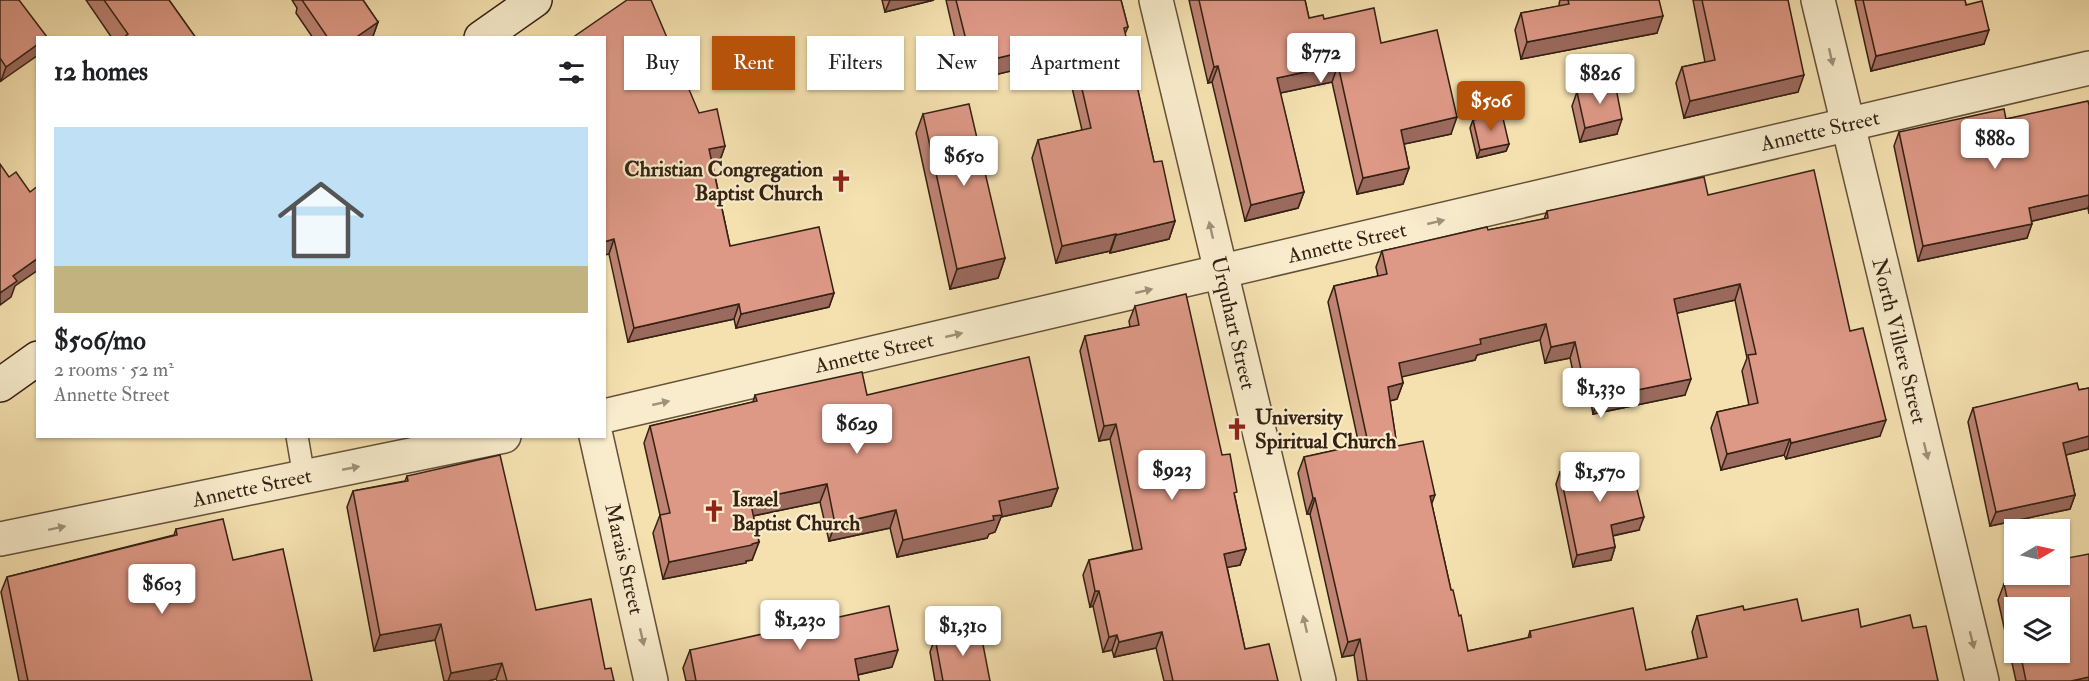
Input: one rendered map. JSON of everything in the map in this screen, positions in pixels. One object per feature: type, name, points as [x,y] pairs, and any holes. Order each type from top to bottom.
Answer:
[{"type":"street","points":[[498,32],[535,0]]},
{"type":"street","name":"Urquhart Street","points":[[1156,0],[1319,681]]},
{"type":"street","name":"North Villere Street","points":[[1818,0],[1846,125],[1982,681]]},
{"type":"street","name":"Annette Street","points":[[606,416],[2089,68]]},
{"type":"street","points":[[0,385],[36,359]]},
{"type":"street","name":"Annette Street","points":[[0,539],[494,438]]},
{"type":"street","name":"Marais Street","points":[[596,438],[651,681]]},
{"type":"lane","points":[[297,438],[304,477]]},
{"type":"building","points":[[0,0],[19,0],[46,36],[36,36],[36,45],[6,67],[0,58]]},
{"type":"building","points":[[104,0],[169,0],[195,36],[126,36],[128,34]]},
{"type":"building","points":[[302,0],[363,0],[378,22],[358,36],[327,36]]},
{"type":"building","points":[[627,0],[651,0],[666,36],[624,36],[624,90],[689,90],[699,113],[717,109],[725,146],[709,149],[730,246],[819,227],[834,293],[741,314],[739,304],[634,328],[614,239],[606,241],[606,36],[575,36]]},
{"type":"building","points":[[956,0],[1121,0],[1128,27],[1124,28],[1126,36],[1010,36],[1010,55],[998,58],[998,36],[965,36]]},
{"type":"building","points":[[1199,0],[1305,0],[1309,18],[1323,15],[1324,19],[1374,8],[1381,43],[1437,30],[1457,117],[1401,130],[1409,168],[1363,178],[1338,65],[1277,78],[1304,192],[1251,205],[1218,66],[1214,67]]},
{"type":"building","points":[[1568,0],[1659,0],[1663,16],[1527,42],[1521,13],[1569,4]]},
{"type":"building","points":[[1702,0],[1788,0],[1804,75],[1690,101],[1682,67],[1715,60]]},
{"type":"building","points":[[1863,0],[1965,0],[1966,5],[1982,1],[1989,30],[1876,56]]},
{"type":"building","points":[[1615,83],[1622,119],[1585,128],[1577,92]]},
{"type":"building","points":[[1082,90],[1138,90],[1154,162],[1162,161],[1175,221],[1062,246],[1038,140],[1091,128]]},
{"type":"building","points":[[2088,101],[2089,195],[2029,208],[2032,224],[1923,246],[1899,132],[2004,109],[2006,119]]},
{"type":"building","points":[[969,104],[1005,258],[957,269],[923,114]]},
{"type":"building","points":[[1502,114],[1509,144],[1480,150],[1473,120]]},
{"type":"building","points":[[0,164],[9,177],[16,172],[30,192],[36,188],[36,259],[13,276],[17,281],[0,293]]},
{"type":"building","points":[[1814,170],[1850,331],[1863,328],[1886,420],[1791,443],[1790,439],[1727,454],[1717,412],[1758,403],[1748,355],[1756,354],[1740,284],[1674,299],[1691,379],[1598,398],[1594,372],[1582,374],[1575,342],[1551,347],[1546,324],[1480,339],[1481,344],[1399,363],[1403,383],[1388,387],[1397,446],[1423,441],[1435,495],[1430,496],[1451,590],[1453,590],[1459,616],[1461,615],[1468,651],[1531,637],[1530,631],[1633,608],[1646,670],[1707,657],[1697,616],[1743,606],[1744,610],[1797,599],[1802,621],[1858,609],[1861,627],[1910,615],[1913,628],[1926,626],[1938,681],[1367,681],[1360,639],[1348,642],[1304,457],[1368,443],[1334,286],[1387,274],[1382,251],[1487,227],[1488,230],[1548,218],[1547,211],[1704,177],[1708,195]]},
{"type":"building","points":[[1186,294],[1222,455],[1230,454],[1237,492],[1234,493],[1246,549],[1224,554],[1245,649],[1269,644],[1278,681],[1173,681],[1162,632],[1119,642],[1117,635],[1109,637],[1099,591],[1095,591],[1089,560],[1142,549],[1116,424],[1104,426],[1085,336],[1139,325],[1135,306]]},
{"type":"building","points":[[1029,357],[1058,488],[999,501],[1002,515],[993,516],[994,520],[903,540],[896,510],[835,524],[827,484],[750,500],[759,542],[669,562],[660,515],[670,513],[650,426],[757,401],[755,395],[862,372],[867,395]]},
{"type":"building","points":[[2077,383],[2079,390],[2089,388],[2089,436],[2063,443],[2075,495],[1996,512],[1973,408]]},
{"type":"building","points":[[500,455],[536,610],[591,599],[605,669],[611,668],[614,681],[507,681],[502,663],[451,673],[441,624],[380,635],[353,491],[408,481],[407,476]]},
{"type":"building","points":[[1629,458],[1644,517],[1611,525],[1615,547],[1577,555],[1560,472]]},
{"type":"building","points":[[223,519],[233,560],[283,549],[312,681],[28,681],[7,577],[177,535],[176,529]]},
{"type":"building","points":[[2089,554],[2089,677],[2071,681],[2026,681],[2022,663],[2070,663],[2070,597],[2007,597],[2004,585],[2070,585],[2070,558]]},
{"type":"building","points":[[889,606],[898,650],[855,659],[859,681],[696,681],[690,650]]},
{"type":"building","points":[[980,629],[990,681],[943,681],[935,638]]},
{"type":"place","name":"Christian Congregation Baptist Church","points":[[841,181]]},
{"type":"place","name":"University Spiritual Church","points":[[1237,429]]},
{"type":"place","name":"Israel Baptist Church","points":[[714,511]]}]
